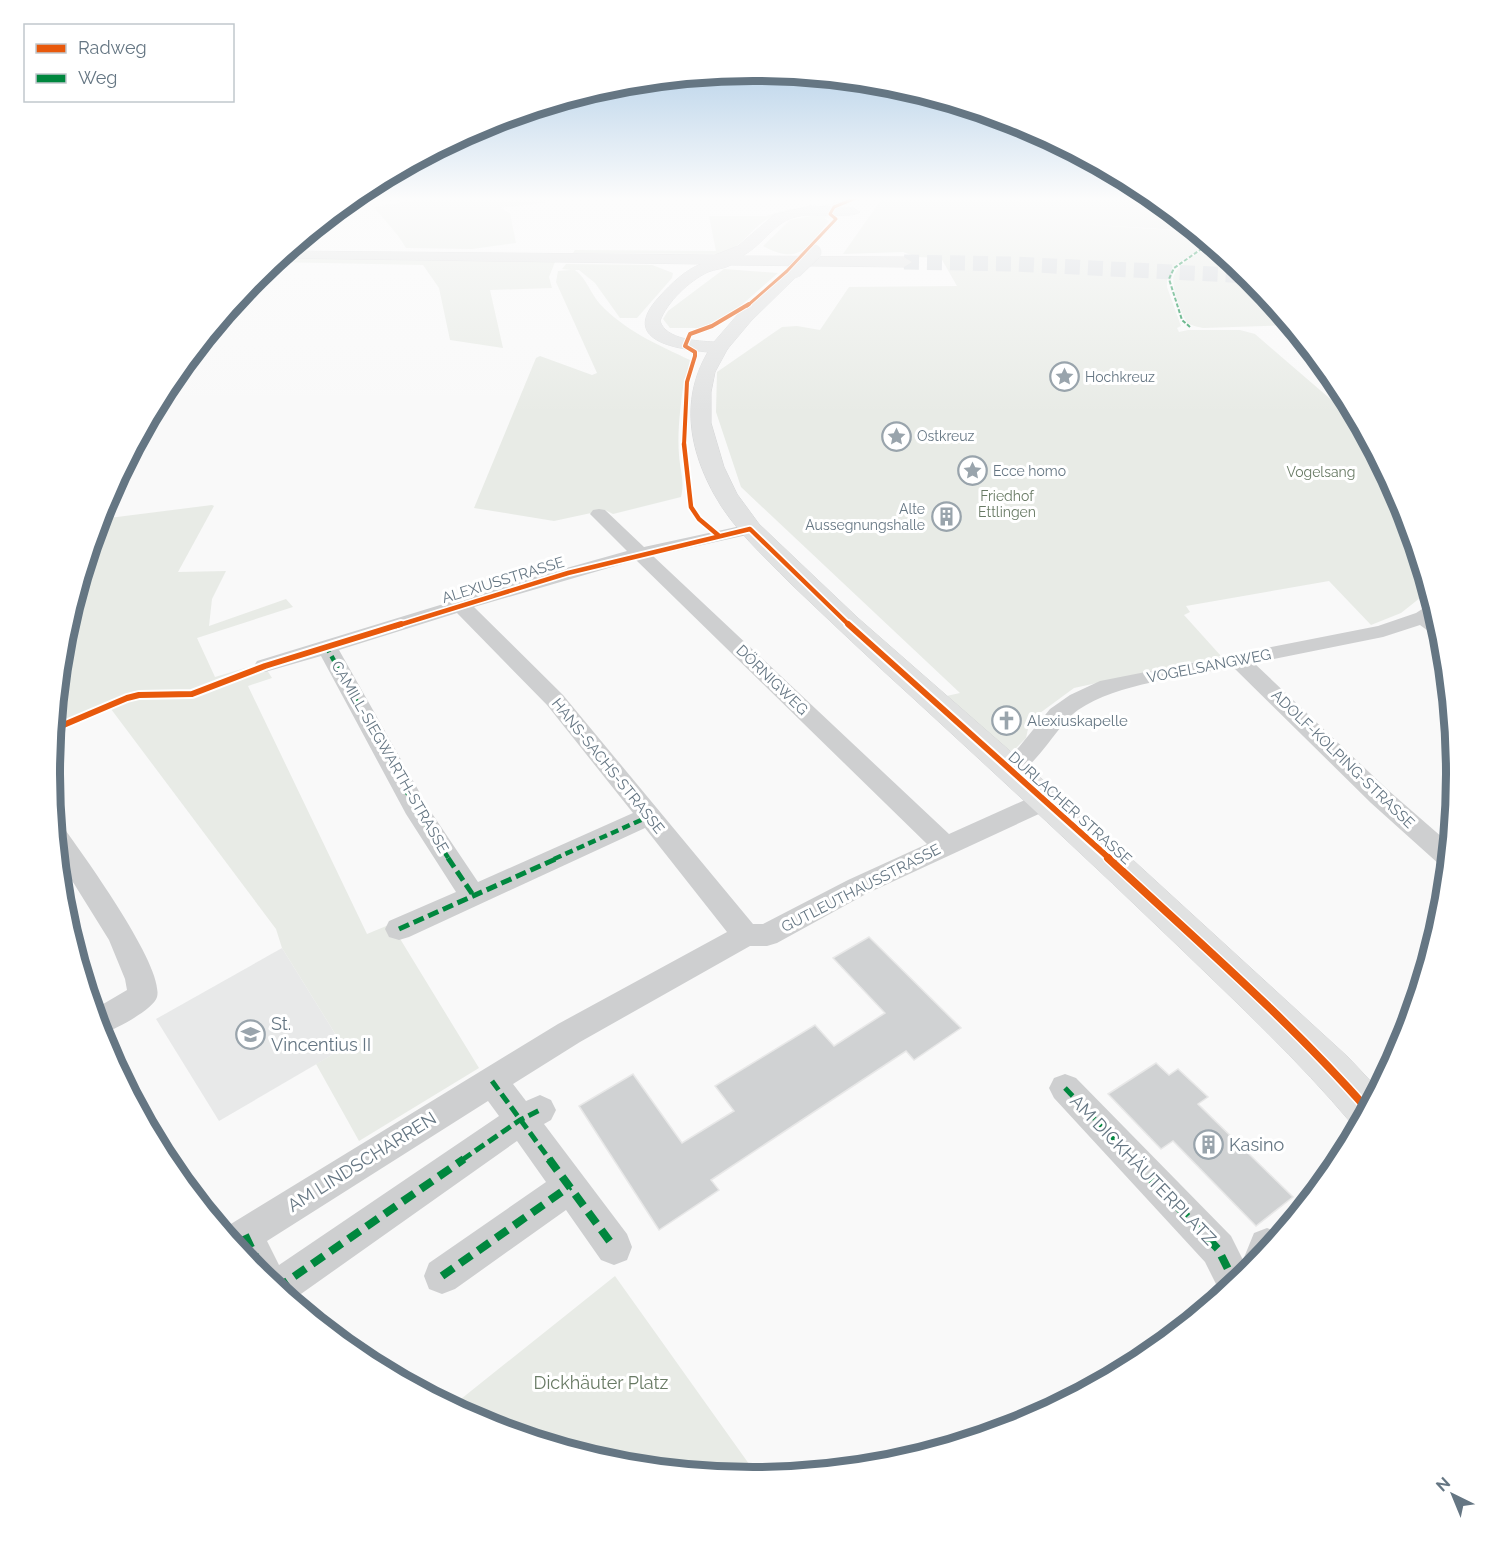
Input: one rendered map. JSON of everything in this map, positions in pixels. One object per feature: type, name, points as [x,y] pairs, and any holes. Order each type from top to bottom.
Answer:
[{"type":"main road","points":[[681,269],[688,278]]},
{"type":"main road","points":[[702,269],[688,278],[655,310],[651,321],[653,326],[666,336],[686,343],[720,345]]},
{"type":"main road","name":"DURLACHER STRASSE","points":[[796,269],[720,345],[706,372],[701,392],[701,423],[717,476],[726,495],[750,529],[832,609],[1290,1027],[1363,1104]]},
{"type":"main road","points":[[689,338],[712,333],[746,317]]},
{"type":"main road","points":[[660,331],[720,345]]},
{"type":"street","name":"DÖRNIGWEG","points":[[599,514],[945,846]]},
{"type":"street","name":"ALEXIUSSTRASSE","points":[[265,666],[461,605],[639,554],[750,529]]},
{"type":"street","name":"HANS-SACHS-STRASSE","points":[[461,605],[555,700],[746,935]]},
{"type":"street","name":"VOGELSANGWEG","points":[[1009,769],[1022,761],[1054,719],[1077,699],[1108,686],[1237,659],[1345,640],[1383,631],[1427,613]]},
{"type":"street","name":"CAMILL-SIEGWARTH-STRASSE","points":[[327,648],[420,814],[472,895]]},
{"type":"street","name":"ADOLF-KOLPING-STRASSE","points":[[1237,659],[1380,797],[1442,852]]},
{"type":"street","name":"GUTLEUTHAUSSTRASSE","points":[[492,1081],[569,1033],[746,935],[767,935],[857,887],[1045,801]]},
{"type":"street","points":[[399,928],[650,816]]},
{"type":"street","points":[[64,848],[124,943],[143,987],[143,995],[105,1018]]},
{"type":"street","points":[[492,1081],[530,1115],[570,1186],[614,1246]]},
{"type":"street","name":"AM LINDSCHARREN","points":[[238,1239],[492,1081]]},
{"type":"street","name":"AM DICKHÄUTERPLATZ","points":[[1065,1088],[1218,1249],[1232,1277]]},
{"type":"street","points":[[283,1284],[530,1115]]},
{"type":"street","points":[[442,1276],[570,1186]]},
{"type":"shaded area","name":"St. Vincentius II","points":[[282,948],[344,1048],[219,1121],[156,1019]]},
{"type":"green space","points":[[426,269],[552,269],[549,277],[552,288],[490,290],[503,348],[450,340],[439,288]]},
{"type":"green space","points":[[565,269],[663,269],[673,273],[672,278],[637,318],[620,318],[595,283],[579,270],[575,270],[600,304],[620,322],[642,336],[690,360],[684,379],[679,427],[681,497],[613,514],[605,510],[554,521],[474,508],[536,358],[540,356],[592,375],[597,373],[556,282],[558,271],[571,270]]},
{"type":"green space","points":[[724,269],[778,273],[736,310],[703,328],[670,328],[663,319],[668,311]]},
{"type":"green space","name":"Friedhof Ettlingen","points":[[947,269],[1172,269],[1167,275],[1167,287],[1181,326],[1177,328],[1179,332],[1240,330],[1255,334],[1343,409],[1375,468],[1394,509],[1423,595],[1401,613],[1371,625],[1329,581],[1186,606],[1190,612],[1184,615],[1221,656],[1074,688],[1040,713],[1028,729],[1026,738],[1013,751],[1005,750],[942,697],[960,693],[741,487],[716,412],[717,372],[782,327],[797,326],[820,330],[849,287],[957,286]]},
{"type":"green space","name":"Friedhof Ettlingen","points":[[1178,269],[1228,269],[1282,325],[1203,328],[1189,324],[1177,301],[1174,275]]},
{"type":"green space","points":[[212,505],[214,506],[178,572],[226,571],[212,599],[209,626],[286,599],[293,607],[197,638],[215,677],[252,666],[257,673],[267,670],[272,678],[248,686],[367,934],[391,924],[479,1068],[359,1141],[316,1064],[344,1048],[282,948],[276,929],[111,709],[61,729],[73,639],[97,552],[110,518]]},
{"type":"green space","name":"Dickhäuter Platz","points":[[615,1276],[752,1468],[708,1467],[618,1455],[531,1431],[458,1401]]},
{"type":"building","points":[[869,937],[961,1028],[914,1060],[906,1051],[711,1180],[719,1190],[659,1230],[579,1106],[633,1074],[682,1143],[734,1111],[715,1086],[815,1025],[834,1046],[885,1013],[833,958]]},
{"type":"building","name":"Kasino","points":[[1156,1063],[1169,1075],[1178,1069],[1208,1097],[1198,1104],[1293,1197],[1256,1226],[1173,1141],[1161,1149],[1108,1094]]},
{"type":"tunnel","points":[[1119,269],[1235,275]]},
{"type":"marked path","points":[[1173,269],[1169,279],[1182,320],[1190,327]]},
{"type":"marked path","points":[[324,649],[327,648],[419,814],[473,895]]},
{"type":"marked path","points":[[399,929],[650,816]]},
{"type":"marked path","points":[[492,1081],[614,1247]]},
{"type":"marked path","points":[[1065,1088],[1218,1249],[1232,1277]]},
{"type":"marked path","points":[[283,1284],[520,1120],[540,1110]]},
{"type":"marked path","points":[[442,1276],[570,1186]]},
{"type":"marked path","points":[[245,1235],[256,1257]]},
{"type":"cycle path","points":[[718,535],[699,519],[691,507],[683,439],[687,382],[695,352],[685,346],[690,334],[733,315],[752,302],[789,269]]},
{"type":"cycle path","points":[[61,726],[127,698],[139,695],[192,694],[265,666],[568,573],[750,529],[848,624],[1086,837],[1290,1027],[1363,1104]]},
{"type":"place","name":"Hochkreuz","points":[[1064,377]]},
{"type":"place","name":"Ostkreuz","points":[[896,436]]},
{"type":"place","name":"Ecce homo","points":[[972,471]]},
{"type":"place","name":"Alte Aussegnungshalle","points":[[946,517]]},
{"type":"place","name":"Alexiuskapelle","points":[[1006,721]]},
{"type":"place","name":"St. Vincentius II","points":[[250,1034]]},
{"type":"place","name":"Kasino","points":[[1208,1145]]},
{"type":"park label","name":"Vogelsang","points":[[1321,472]]}]
